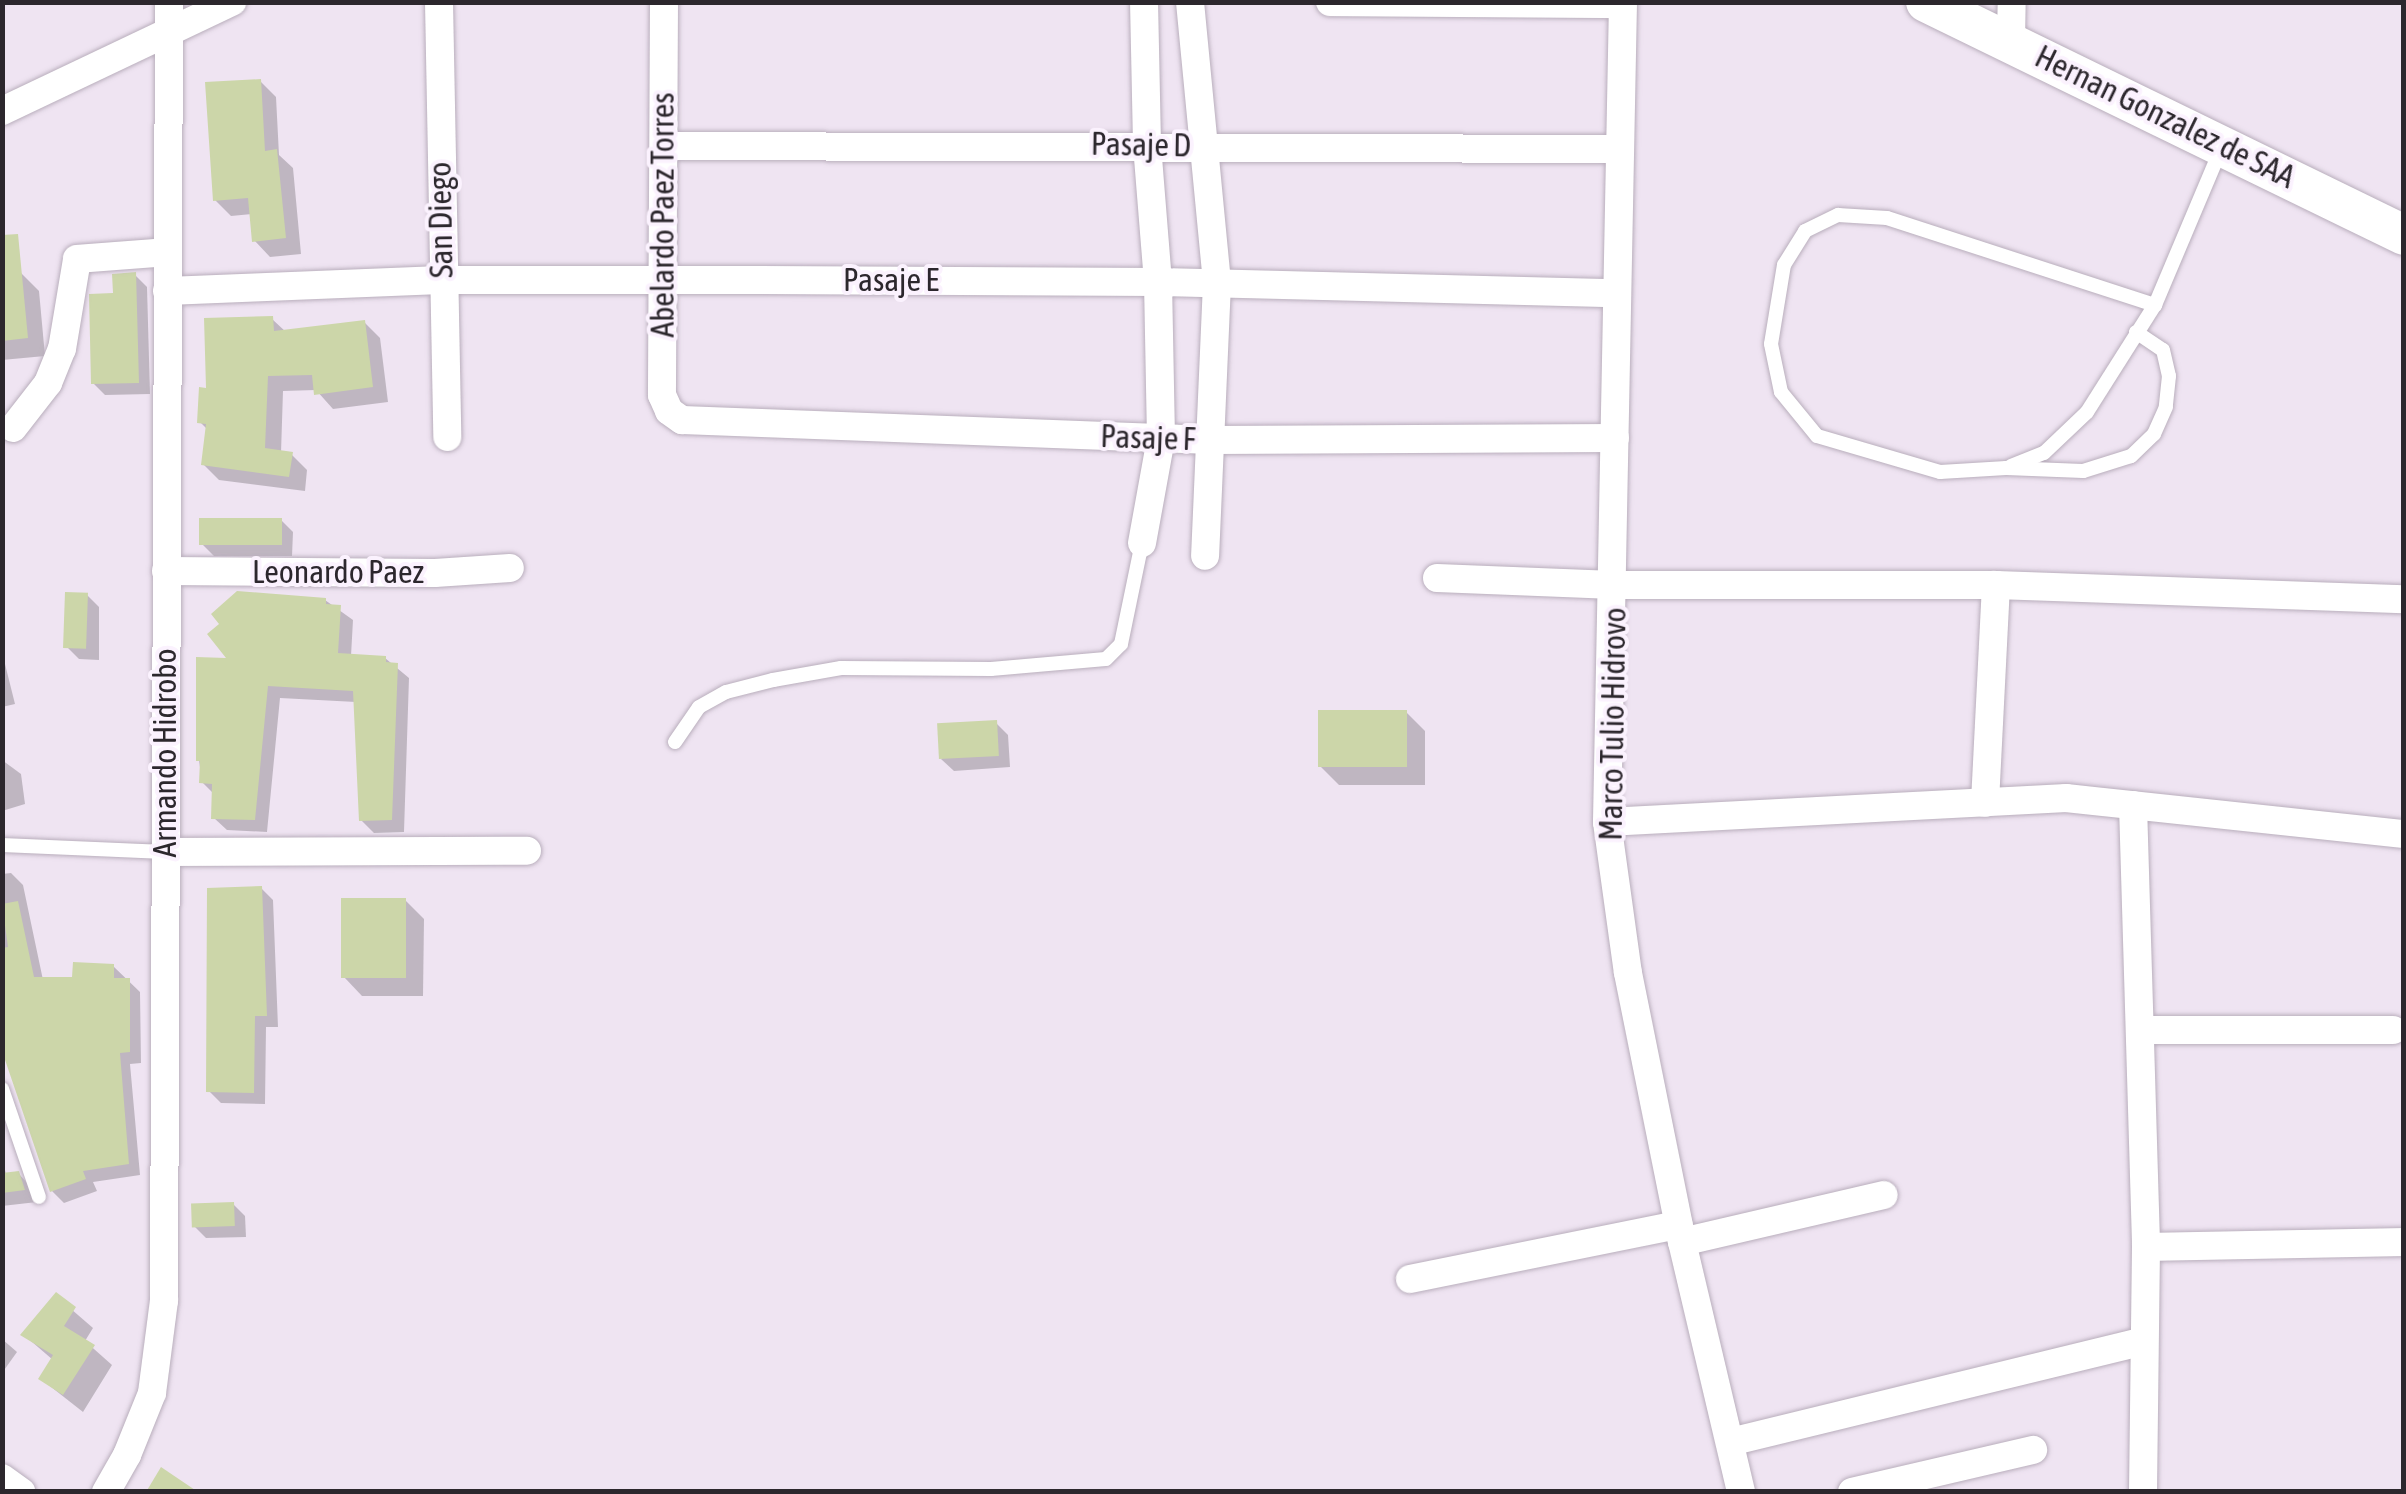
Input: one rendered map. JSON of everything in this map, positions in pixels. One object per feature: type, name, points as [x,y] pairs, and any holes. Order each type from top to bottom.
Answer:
[{"type":"street","name":"Armando Hidrobo","points":[[106,1492],[128,1456],[152,1393],[164,1301],[169,2]]},
{"type":"street","points":[[2,111],[168,36],[232,2]]},
{"type":"street","name":"San Diego","points":[[439,2],[441,280],[447,438]]},
{"type":"street","name":"Abelardo Paez Torres","points":[[664,2],[662,395],[669,411],[682,420]]},
{"type":"street","points":[[1142,543],[1161,438],[1158,282],[1147,144],[1144,2]]},
{"type":"street","points":[[1190,2],[1217,282],[1205,556]]},
{"type":"street","name":"Hernan Gonzalez de SAA","points":[[1926,2],[2012,22],[2222,146],[2404,235]]},
{"type":"street","points":[[1333,3],[1623,3]]},
{"type":"street","name":"Marco Tulio Hidrovo","points":[[1623,3],[1616,149],[1614,586],[1607,822],[1628,974],[1680,1233],[1741,1492]]},
{"type":"street","name":"Pasaje D","points":[[665,146],[1147,144],[1616,149]]},
{"type":"street","points":[[13,428],[48,383],[62,349],[76,259],[168,252]]},
{"type":"street","name":"Pasaje E","points":[[168,291],[441,280],[1217,282],[1616,293]]},
{"type":"street","name":"Pasaje F","points":[[682,420],[1212,440],[1615,438]]},
{"type":"street","name":"Leonardo Paez","points":[[166,570],[435,572],[510,568]]},
{"type":"street","points":[[1437,578],[1614,586],[1996,585],[2404,599]]},
{"type":"street","points":[[1986,803],[1996,585]]},
{"type":"street","points":[[1607,822],[2066,798],[2404,834]]},
{"type":"street","points":[[2133,805],[2146,1247],[2143,1492]]},
{"type":"street","points":[[165,852],[527,851]]},
{"type":"street","points":[[2140,1030],[2393,1030]]},
{"type":"street","points":[[1410,1279],[1884,1195]]},
{"type":"street","points":[[2146,1247],[2404,1242]]},
{"type":"street","points":[[1730,1442],[2143,1340]]},
{"type":"street","points":[[1852,1492],[2033,1450]]},
{"type":"street","points":[[2,1478],[21,1492]]},
{"type":"lane","points":[[2006,468],[2044,453],[2087,412],[2154,305],[2222,146]]},
{"type":"lane","points":[[2136,332],[2163,350],[2169,376],[2166,407],[2154,434],[2130,456],[2084,471],[2006,468],[1940,472],[1817,436],[1781,392],[1772,344],[1784,265],[1804,232],[1838,215],[1887,218],[2154,305]]},
{"type":"lane","points":[[675,742],[698,707],[726,692],[773,680],[841,668],[991,670],[1106,659],[1121,644],[1142,543]]},
{"type":"lane","points":[[2,846],[165,852]]},
{"type":"lane","points":[[2,1090],[39,1197]]},
{"type":"building","points":[[261,79],[265,151],[277,149],[286,238],[252,242],[248,198],[213,201],[205,82]]},
{"type":"building","points":[[18,234],[28,338],[2,341],[2,235]]},
{"type":"building","points":[[136,272],[139,383],[91,384],[89,294],[113,293],[112,274]]},
{"type":"building","points":[[273,316],[274,331],[365,320],[373,387],[314,395],[312,375],[268,376],[265,448],[293,452],[289,477],[201,465],[206,424],[197,423],[199,387],[206,388],[204,318]]},
{"type":"building","points":[[199,518],[282,518],[282,545],[199,545]]},
{"type":"building","points":[[237,591],[326,598],[326,604],[341,605],[338,653],[386,656],[386,662],[398,663],[392,820],[359,821],[353,691],[268,686],[255,820],[211,819],[212,784],[199,783],[200,761],[196,761],[196,657],[226,658],[207,634],[219,624],[211,614]]},
{"type":"building","points":[[65,592],[88,593],[86,649],[63,648]]},
{"type":"building","points":[[1318,710],[1407,710],[1407,767],[1318,767]]},
{"type":"building","points":[[997,720],[999,756],[939,759],[937,723]]},
{"type":"building","points":[[262,886],[267,1016],[255,1016],[254,1093],[206,1092],[207,888]]},
{"type":"building","points":[[341,898],[406,898],[406,978],[341,978]]},
{"type":"building","points":[[18,901],[34,977],[72,977],[73,962],[114,964],[114,978],[130,978],[130,1052],[120,1053],[129,1164],[83,1171],[86,1179],[50,1192],[2,1051],[2,948],[8,947],[2,904]]},
{"type":"building","points":[[19,1171],[25,1190],[2,1193],[2,1173]]},
{"type":"building","points":[[234,1202],[235,1226],[192,1227],[191,1204]]},
{"type":"building","points":[[56,1292],[76,1307],[64,1326],[95,1345],[63,1395],[38,1379],[53,1355],[20,1335]]},
{"type":"building","points":[[161,1467],[198,1492],[146,1492]]}]
